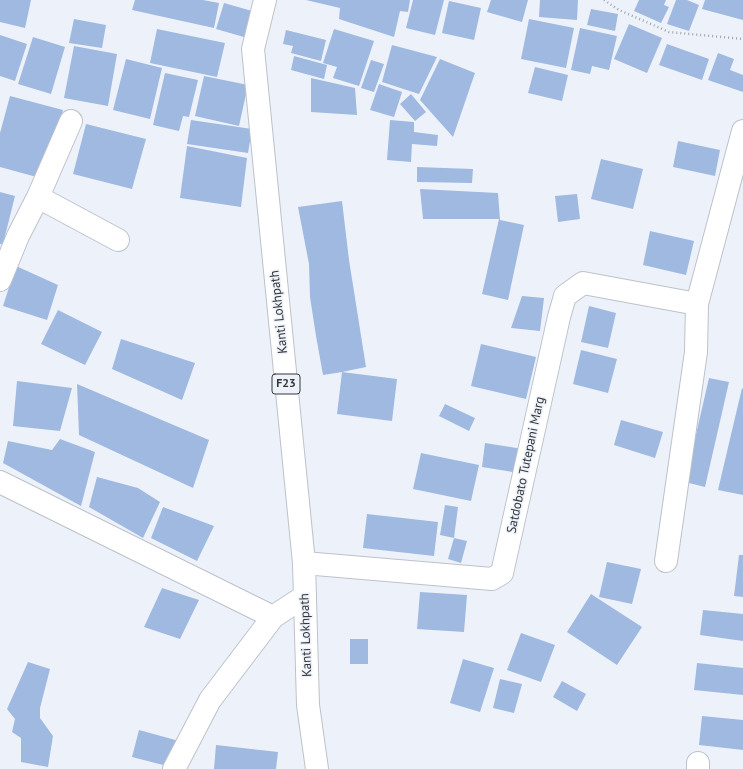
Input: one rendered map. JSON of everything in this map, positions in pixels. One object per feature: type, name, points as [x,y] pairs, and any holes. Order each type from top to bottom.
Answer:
[{"type":"street","name":"Kanti Lokhpath","points":[[265,0],[254,49],[304,563],[308,704],[317,769]]},
{"type":"street","points":[[0,280],[18,236],[38,197],[71,121]]},
{"type":"street","points":[[666,561],[696,352],[697,304],[743,131]]},
{"type":"street","points":[[38,197],[118,240]]},
{"type":"street","name":"Satdobato Tutepani Marg","points":[[304,563],[492,579],[502,573],[557,324],[565,296],[583,283],[697,304]]},
{"type":"street","points":[[0,482],[273,617]]},
{"type":"street","points":[[174,769],[210,700],[273,617],[305,596]]},
{"type":"path","points":[[604,0],[619,10],[669,32],[743,39]]},
{"type":"building","points":[[0,0],[31,0],[25,28],[0,22]]},
{"type":"building","points":[[135,0],[203,0],[219,3],[214,28],[132,10]]},
{"type":"building","points":[[306,0],[410,0],[408,12],[400,11],[394,37],[339,19],[340,8]]},
{"type":"building","points":[[413,0],[444,0],[435,35],[406,28]]},
{"type":"building","points":[[491,0],[528,0],[522,22],[487,12]]},
{"type":"building","points":[[540,0],[578,0],[577,20],[539,17]]},
{"type":"building","points":[[639,0],[666,0],[664,5],[669,7],[661,23],[634,11]]},
{"type":"building","points":[[676,0],[687,0],[699,5],[689,31],[667,24]]},
{"type":"building","points":[[705,0],[743,0],[743,20],[702,9]]},
{"type":"building","points":[[449,1],[481,8],[474,40],[442,33]]},
{"type":"building","points":[[224,3],[252,11],[244,37],[216,29]]},
{"type":"building","points":[[591,9],[618,14],[615,31],[587,25]]},
{"type":"building","points":[[74,19],[106,25],[102,48],[69,43]]},
{"type":"building","points":[[529,19],[574,28],[566,68],[521,59]]},
{"type":"building","points":[[629,24],[662,38],[647,73],[614,59]]},
{"type":"building","points":[[580,28],[617,36],[609,70],[592,66],[590,74],[571,70]]},
{"type":"building","points":[[157,29],[225,43],[217,77],[150,63]]},
{"type":"building","points":[[334,29],[374,41],[359,86],[333,78],[337,67],[323,63]]},
{"type":"building","points":[[286,30],[326,40],[321,61],[291,53],[293,46],[283,44]]},
{"type":"building","points":[[0,35],[27,44],[15,81],[0,76]]},
{"type":"building","points":[[33,37],[65,47],[51,94],[18,84]]},
{"type":"building","points":[[667,44],[709,59],[702,80],[659,65]]},
{"type":"building","points":[[392,45],[437,57],[419,94],[382,82]]},
{"type":"building","points":[[74,46],[117,54],[108,106],[64,98]]},
{"type":"building","points":[[718,53],[734,59],[730,70],[743,75],[743,92],[708,80]]},
{"type":"building","points":[[294,56],[327,65],[324,79],[291,70]]},
{"type":"building","points":[[126,59],[162,68],[150,119],[113,110]]},
{"type":"building","points":[[440,59],[475,73],[453,137],[420,100]]},
{"type":"building","points":[[371,60],[384,64],[374,92],[361,88]]},
{"type":"building","points":[[535,67],[568,75],[562,101],[528,93]]},
{"type":"building","points":[[165,73],[198,80],[189,117],[183,116],[179,131],[153,125]]},
{"type":"building","points":[[204,76],[248,85],[239,126],[195,116]]},
{"type":"building","points":[[311,78],[355,88],[357,115],[311,112]]},
{"type":"building","points":[[379,84],[402,92],[394,117],[370,110]]},
{"type":"building","points":[[411,94],[426,112],[415,121],[400,104]]},
{"type":"building","points":[[10,96],[63,110],[44,179],[0,167],[0,133]]},
{"type":"building","points":[[191,120],[252,129],[248,153],[187,144]]},
{"type":"building","points":[[390,120],[414,122],[414,132],[438,135],[437,146],[412,144],[411,162],[387,160]]},
{"type":"building","points":[[86,124],[146,139],[132,189],[73,174]]},
{"type":"building","points":[[678,141],[720,150],[715,176],[673,167]]},
{"type":"building","points":[[187,146],[247,158],[241,207],[180,198]]},
{"type":"building","points":[[601,159],[643,169],[633,209],[591,199]]},
{"type":"building","points":[[417,167],[473,169],[472,183],[417,182]]},
{"type":"building","points":[[420,189],[498,193],[500,220],[524,225],[508,300],[482,294],[499,219],[423,219]]},
{"type":"building","points":[[0,192],[15,196],[3,244],[0,244]]},
{"type":"building","points":[[577,194],[580,219],[558,222],[555,196]]},
{"type":"building","points":[[342,201],[349,260],[366,367],[323,375],[310,297],[309,264],[298,207]]},
{"type":"building","points":[[650,231],[694,241],[686,275],[643,265]]},
{"type":"building","points":[[16,266],[58,285],[47,320],[3,306]]},
{"type":"building","points":[[522,296],[544,298],[540,331],[511,328]]},
{"type":"building","points":[[589,306],[616,313],[608,348],[581,342]]},
{"type":"building","points":[[58,310],[102,332],[85,365],[41,344]]},
{"type":"building","points":[[121,339],[195,363],[182,400],[112,369]]},
{"type":"building","points":[[481,344],[536,357],[526,399],[471,386]]},
{"type":"building","points":[[581,350],[617,359],[608,393],[573,384]]},
{"type":"building","points":[[342,372],[397,379],[392,421],[337,414]]},
{"type":"building","points":[[709,378],[729,382],[705,487],[685,482]]},
{"type":"building","points":[[17,381],[72,388],[60,431],[13,426]]},
{"type":"building","points":[[77,384],[209,440],[193,488],[79,435]]},
{"type":"building","points":[[742,388],[743,389],[743,495],[718,490]]},
{"type":"building","points":[[445,404],[475,418],[469,431],[439,416]]},
{"type":"building","points":[[621,420],[663,432],[655,458],[614,445]]},
{"type":"building","points":[[60,439],[95,452],[81,506],[3,463],[8,441],[52,450]]},
{"type":"building","points":[[485,443],[523,449],[519,473],[482,467]]},
{"type":"building","points":[[421,453],[479,465],[471,501],[413,489]]},
{"type":"building","points":[[97,477],[138,488],[160,502],[143,538],[89,507]]},
{"type":"building","points":[[445,505],[458,507],[454,538],[440,535]]},
{"type":"building","points":[[163,507],[214,526],[197,561],[151,538]]},
{"type":"building","points":[[367,514],[438,522],[434,556],[363,548]]},
{"type":"building","points":[[454,538],[467,541],[461,563],[448,559]]},
{"type":"building","points":[[739,555],[743,555],[743,597],[734,596]]},
{"type":"building","points":[[607,562],[641,569],[632,604],[599,597]]},
{"type":"building","points":[[162,588],[199,600],[180,639],[144,627]]},
{"type":"building","points":[[420,592],[467,595],[464,632],[417,629]]},
{"type":"building","points":[[591,594],[642,627],[617,665],[567,632]]},
{"type":"building","points":[[703,610],[743,614],[743,641],[700,635]]},
{"type":"building","points":[[521,633],[555,645],[541,682],[507,670]]},
{"type":"building","points":[[350,639],[368,639],[368,664],[350,664]]},
{"type":"building","points":[[463,659],[494,668],[480,712],[450,703]]},
{"type":"building","points":[[28,662],[50,669],[40,708],[40,718],[53,736],[48,767],[21,762],[21,738],[12,732],[15,719],[7,709]]},
{"type":"building","points":[[697,663],[743,668],[743,695],[694,690]]},
{"type":"building","points":[[500,679],[522,684],[514,713],[493,708]]},
{"type":"building","points":[[562,681],[586,694],[577,711],[553,697]]},
{"type":"building","points":[[702,716],[743,720],[743,750],[699,745]]},
{"type":"building","points":[[139,730],[179,741],[171,767],[132,757]]},
{"type":"building","points":[[216,745],[278,752],[276,769],[214,769]]}]
